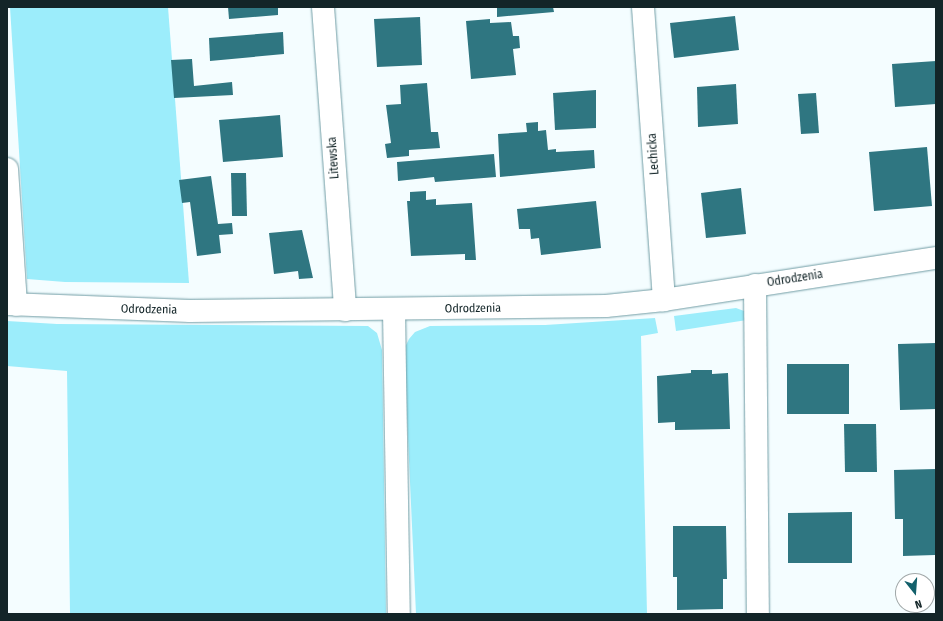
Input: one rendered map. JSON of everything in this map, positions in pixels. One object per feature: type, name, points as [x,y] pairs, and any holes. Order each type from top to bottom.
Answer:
[{"type":"street","name":"Litewska","points":[[323,7],[345,310]]},
{"type":"street","name":"Lechicka","points":[[643,7],[664,300]]},
{"type":"street","points":[[7,169],[12,305]]},
{"type":"street","name":"Odrodzenia","points":[[12,305],[190,311],[394,310],[606,306],[664,300],[936,258]]},
{"type":"street","points":[[755,285],[758,614]]},
{"type":"street","points":[[394,310],[399,614]]},
{"type":"shaded area","points":[[10,7],[168,7],[189,283],[65,282],[27,279]]},
{"type":"shaded area","points":[[736,308],[744,311],[747,320],[676,331],[674,316]]},
{"type":"shaded area","points":[[655,318],[658,333],[641,336],[647,614],[416,614],[404,349],[409,339],[415,332],[430,326],[545,325]]},
{"type":"shaded area","points":[[7,321],[57,324],[368,326],[377,333],[382,350],[386,614],[70,614],[67,371],[7,366]]},
{"type":"building","points":[[228,7],[278,7],[278,15],[229,19]]},
{"type":"building","points":[[497,7],[553,7],[554,12],[497,17]]},
{"type":"building","points":[[735,16],[739,50],[674,58],[670,23]]},
{"type":"building","points":[[420,17],[422,65],[377,67],[374,19]]},
{"type":"building","points":[[490,19],[490,23],[511,22],[513,36],[519,36],[520,48],[513,49],[516,75],[471,79],[466,21]]},
{"type":"building","points":[[283,32],[284,54],[210,61],[209,38]]},
{"type":"building","points":[[192,59],[194,86],[232,82],[233,95],[174,98],[171,60]]},
{"type":"building","points":[[936,61],[936,104],[895,107],[892,64]]},
{"type":"building","points":[[427,83],[431,132],[438,132],[440,148],[409,150],[409,156],[387,158],[385,144],[391,143],[386,105],[401,104],[400,85]]},
{"type":"building","points":[[736,84],[738,124],[698,127],[697,87]]},
{"type":"building","points":[[596,90],[596,128],[555,130],[553,93]]},
{"type":"building","points":[[816,93],[819,133],[801,134],[798,94]]},
{"type":"building","points":[[280,115],[283,157],[223,162],[219,120]]},
{"type":"building","points":[[538,122],[538,131],[546,130],[548,150],[556,149],[556,152],[594,150],[595,168],[500,177],[498,134],[527,132],[526,123]]},
{"type":"building","points":[[927,147],[932,206],[874,211],[869,152]]},
{"type":"building","points":[[494,154],[496,177],[435,182],[434,177],[398,181],[397,162]]},
{"type":"building","points":[[231,173],[246,173],[247,216],[232,216]]},
{"type":"building","points":[[211,176],[218,224],[232,223],[233,234],[219,235],[221,253],[197,256],[190,202],[182,203],[179,180]]},
{"type":"building","points":[[741,188],[746,234],[706,238],[701,193]]},
{"type":"building","points":[[426,191],[426,200],[436,199],[436,205],[472,203],[476,260],[465,260],[465,254],[411,256],[407,201],[410,201],[410,192]]},
{"type":"building","points":[[596,201],[601,248],[541,255],[539,238],[531,239],[530,229],[519,229],[517,209]]},
{"type":"building","points":[[302,230],[313,278],[299,279],[298,271],[274,274],[269,233]]},
{"type":"building","points":[[936,343],[936,409],[900,410],[898,344]]},
{"type":"building","points":[[787,364],[849,364],[849,414],[787,414]]},
{"type":"building","points":[[691,370],[712,370],[712,374],[728,373],[730,429],[675,430],[675,422],[658,423],[657,376],[691,373]]},
{"type":"building","points":[[844,424],[876,424],[877,472],[845,472]]},
{"type":"building","points":[[936,469],[935,555],[903,556],[903,519],[895,519],[894,470]]},
{"type":"building","points":[[852,512],[852,563],[788,563],[788,513]]},
{"type":"building","points":[[673,526],[726,526],[727,579],[723,579],[723,609],[677,610],[677,577],[673,577]]}]
